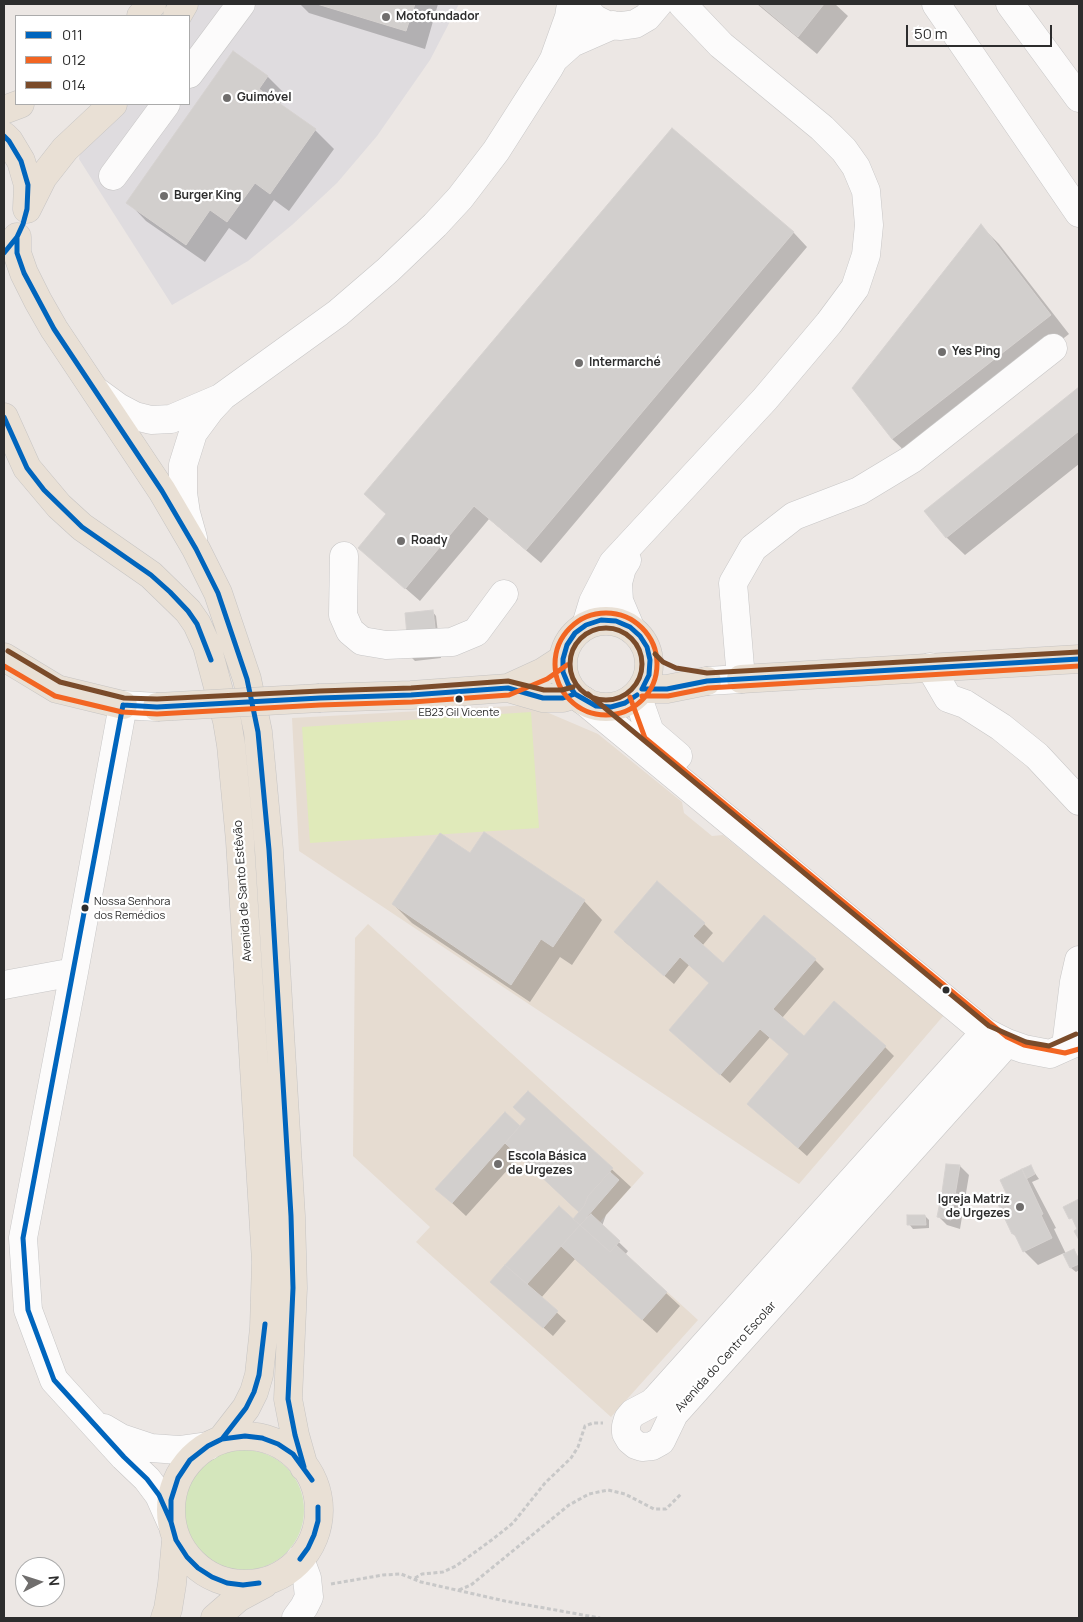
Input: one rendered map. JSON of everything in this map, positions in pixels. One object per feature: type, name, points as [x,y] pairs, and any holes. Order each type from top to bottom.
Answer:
[{"type":"main road","points":[[142,15],[152,4]]},
{"type":"main road","points":[[4,110],[17,105]]},
{"type":"main road","points":[[113,105],[65,149],[43,177],[27,209],[23,224],[10,245],[17,253],[24,273],[54,329],[162,491],[196,549],[218,593],[248,679],[258,732],[269,850],[293,1254],[288,1399],[304,1467]]},
{"type":"main road","points":[[4,136],[22,161],[28,185],[27,209]]},
{"type":"main road","name":"Avenida de Santo Estêvão","points":[[4,417],[27,468],[58,506],[82,527],[151,575],[188,611],[197,624],[207,646],[227,721],[240,842],[266,1261],[264,1328],[260,1375],[246,1408],[215,1443]]},
{"type":"main road","points":[[157,707],[411,695],[508,688],[544,698],[579,698],[596,706],[610,707],[625,703],[640,692],[648,675],[650,660],[647,647],[640,636],[630,627],[616,621],[601,620],[586,625],[575,633],[567,645],[563,660],[563,672],[568,684],[579,698]]},
{"type":"main road","points":[[4,656],[57,689],[123,705]]},
{"type":"main road","points":[[740,678],[1079,659]]},
{"type":"main road","points":[[508,688],[563,660]]},
{"type":"main road","points":[[650,660],[659,668],[674,674],[707,681]]},
{"type":"main road","points":[[640,692],[707,681]]},
{"type":"main road","points":[[164,1618],[168,1609],[172,1584],[174,1531],[171,1500],[178,1478],[190,1460],[215,1443],[245,1436],[262,1438],[278,1444],[293,1454],[304,1467],[312,1480],[318,1507],[318,1521],[314,1535],[300,1560],[284,1573],[238,1598],[215,1618]]},
{"type":"main road","points":[[174,1531],[187,1557],[198,1568],[212,1577],[243,1585],[275,1578]]},
{"type":"street","points":[[190,73],[240,4]]},
{"type":"street","points":[[196,549],[183,493],[183,464],[193,434],[210,410],[223,396],[338,313],[388,270],[460,198],[496,151],[554,59],[569,17],[571,4]]},
{"type":"street","points":[[582,4],[595,19],[607,25],[635,24],[652,10],[721,45]]},
{"type":"street","points":[[586,625],[593,602],[613,562],[648,527],[765,399],[829,323],[855,288],[866,255],[870,225],[866,191],[856,167],[848,156],[822,128],[721,45],[682,4]]},
{"type":"street","points":[[936,4],[1079,213]]},
{"type":"street","points":[[1010,4],[1079,98]]},
{"type":"street","points":[[554,59],[572,42],[613,25]]},
{"type":"street","points":[[113,176],[165,105]]},
{"type":"street","points":[[707,681],[740,678],[733,583],[752,548],[794,516],[859,491],[912,459],[1053,348]]},
{"type":"street","points":[[96,391],[135,416],[152,420],[171,419],[223,396]]},
{"type":"street","points":[[630,627],[619,601],[618,583],[622,568],[648,527]]},
{"type":"street","points":[[344,556],[343,615],[350,631],[362,642],[386,646],[452,642],[476,632],[504,594]]},
{"type":"street","points":[[930,667],[948,698],[965,704],[1001,727],[1037,756],[1079,801]]},
{"type":"street","points":[[640,692],[650,732],[1012,1031],[1026,1038],[1072,1044]]},
{"type":"street","points":[[579,698],[996,1038],[1024,1049],[1050,1054],[1072,1044]]},
{"type":"street","points":[[157,707],[123,705],[23,1238],[28,1310],[54,1380],[159,1495],[174,1531]]},
{"type":"street","points":[[1072,1044],[1074,982],[1079,960]]},
{"type":"street","points":[[4,985],[74,972]]},
{"type":"street","name":"Avenida do Centro Escolar","points":[[996,1038],[674,1414],[661,1441],[647,1447],[636,1445],[630,1440],[626,1433],[628,1419],[656,1399],[996,1038]]},
{"type":"street","points":[[92,1422],[121,1438],[151,1448],[179,1450],[215,1443]]},
{"type":"street","points":[[296,1618],[309,1597],[300,1560]]},
{"type":"path","points":[[414,1578],[422,1574],[443,1572],[456,1566],[512,1523],[545,1483],[571,1458],[578,1447],[585,1426],[603,1422],[626,1426]]},
{"type":"path","points":[[458,1590],[471,1585],[569,1506],[589,1494],[608,1490],[625,1494],[654,1509],[666,1509],[682,1493]]},
{"type":"path","points":[[308,1588],[383,1575],[401,1574],[421,1582],[533,1607],[600,1618]]},
{"type":"shaded area","points":[[183,4],[459,4],[430,60],[377,136],[337,183],[292,225],[248,261],[172,305],[79,159],[81,147],[115,105],[190,105],[188,15]]},
{"type":"shaded area","points":[[530,705],[598,734],[682,802],[684,813],[712,836],[723,835],[944,1015],[799,1184],[299,851],[292,718]]},
{"type":"shaded area","name":"Escola Básica de Urgezes","points":[[368,924],[644,1173],[600,1222],[620,1241],[616,1245],[698,1320],[611,1417],[416,1242],[430,1227],[353,1156],[355,938]]},
{"type":"green space","points":[[531,712],[539,828],[310,843],[302,727]]},
{"type":"green space","points":[[244,1450],[267,1455],[277,1460],[286,1468],[294,1477],[299,1487],[304,1510],[299,1533],[294,1543],[286,1552],[277,1560],[267,1565],[244,1570],[221,1565],[211,1560],[202,1552],[194,1543],[189,1533],[184,1510],[189,1487],[194,1477],[202,1468],[211,1460],[221,1455]]},
{"type":"building","name":"Motofundador","points":[[317,4],[415,4],[406,31]]},
{"type":"building","points":[[759,4],[824,4],[798,37]]},
{"type":"building","points":[[233,51],[268,76],[259,89],[316,129],[270,194],[255,183],[227,222],[210,210],[186,245],[126,203]]},
{"type":"building","name":"Intermarché","points":[[672,128],[794,232],[526,550],[474,506],[405,589],[358,548],[386,514],[364,494]]},
{"type":"building","name":"Yes Ping","points":[[981,224],[1051,315],[892,439],[852,388]]},
{"type":"building","points":[[1079,387],[1079,431],[946,538],[924,511]]},
{"type":"building","points":[[433,610],[438,654],[409,657],[405,613]]},
{"type":"building","points":[[484,832],[585,900],[553,947],[541,939],[511,985],[392,904],[440,833],[470,853]]},
{"type":"building","points":[[657,881],[705,923],[693,936],[723,963],[764,915],[816,959],[773,1009],[804,1036],[834,1001],[886,1046],[798,1148],[747,1104],[789,1054],[760,1029],[720,1075],[669,1030],[709,983],[680,957],[664,976],[614,932]]},
{"type":"building","points":[[528,1091],[613,1168],[588,1196],[579,1212],[505,1143],[526,1119],[513,1107]]},
{"type":"building","points":[[505,1112],[520,1126],[452,1203],[435,1189]]},
{"type":"building","points":[[946,1164],[960,1165],[951,1220],[937,1217]]},
{"type":"building","points":[[1031,1165],[1035,1174],[1026,1179],[1022,1169]]},
{"type":"building","name":"Igreja Matriz de Urgezes","points":[[1022,1169],[1052,1238],[1023,1252],[996,1200],[1007,1195],[1000,1180]]},
{"type":"building","points":[[610,1172],[619,1180],[580,1225],[573,1219],[584,1206],[588,1196]]},
{"type":"building","points":[[1079,1199],[1079,1240],[1074,1231],[1077,1229],[1072,1218],[1069,1219],[1063,1207]]},
{"type":"building","points":[[559,1206],[580,1225],[527,1284],[505,1265]]},
{"type":"building","points":[[591,1214],[620,1241],[610,1252],[580,1225]]},
{"type":"building","points":[[907,1215],[925,1215],[926,1225],[907,1225]]},
{"type":"building","points":[[580,1225],[610,1252],[616,1245],[667,1292],[642,1320],[561,1246]]},
{"type":"building","points":[[1074,1249],[1079,1264],[1070,1268],[1063,1254]]},
{"type":"building","points":[[505,1265],[558,1311],[543,1328],[490,1282]]},
{"type":"transit line","name":"011","points":[[4,136],[21,161],[28,185],[27,209],[23,224],[17,237],[4,253]]},
{"type":"transit line","name":"011","points":[[17,237],[17,253],[24,273],[54,329],[162,491],[196,549],[218,593],[247,679],[258,732],[269,850],[291,1216],[293,1288],[288,1399],[304,1467]]},
{"type":"transit line","name":"011","points":[[4,417],[27,468],[44,490],[82,527],[151,575],[170,592],[188,611],[197,624],[211,660]]},
{"type":"transit line","name":"012","points":[[606,613],[625,617],[642,628],[653,645],[657,664],[653,683],[642,700],[625,711],[606,715],[587,711],[570,700],[559,683],[555,664],[559,645],[570,628],[587,617],[606,613]]},
{"type":"transit line","name":"011","points":[[637,695],[625,703],[611,707],[596,706],[575,694],[563,672],[563,659],[567,645],[575,633],[586,625],[601,620],[616,621],[630,627],[640,636],[647,647],[650,660],[649,675],[642,689]]},
{"type":"transit line","name":"014","points":[[606,628],[626,634],[636,644],[642,664],[636,684],[626,694],[606,700],[586,694],[576,684],[570,664],[576,644],[586,634],[606,628]]},
{"type":"transit line","name":"014","points":[[8,651],[60,682],[124,698],[157,699],[411,688],[508,681],[544,690],[562,690],[573,687]]},
{"type":"transit line","name":"014","points":[[655,654],[663,662],[676,668],[707,673],[1079,652]]},
{"type":"transit line","name":"011","points":[[642,689],[667,689],[707,681],[1079,659]]},
{"type":"transit line","name":"012","points":[[4,666],[55,696],[122,712],[157,714],[412,702],[509,695],[547,679],[567,665]]},
{"type":"transit line","name":"012","points":[[642,696],[668,696],[708,688],[1079,666]]},
{"type":"transit line","name":"011","points":[[123,705],[157,707],[411,695],[508,688],[543,698],[563,698],[575,694]]},
{"type":"transit line","name":"014","points":[[588,694],[989,1026],[1026,1042],[1049,1046],[1076,1034]]},
{"type":"transit line","name":"012","points":[[630,697],[645,738],[1007,1037],[1024,1045],[1065,1053],[1079,1049]]},
{"type":"transit line","name":"011","points":[[123,705],[23,1238],[28,1310],[54,1380],[124,1457],[147,1479],[159,1495],[171,1522]]},
{"type":"transit line","name":"011","points":[[222,1439],[246,1408],[254,1392],[259,1375],[265,1324]]},
{"type":"transit line","name":"011","points":[[259,1583],[243,1585],[227,1583],[212,1577],[198,1568],[187,1557],[176,1540],[171,1522],[171,1500],[178,1478],[190,1460],[208,1446],[222,1439],[245,1436],[262,1438]]},
{"type":"transit line","name":"011","points":[[262,1438],[278,1444],[293,1454],[312,1480]]},
{"type":"transit line","name":"011","points":[[300,1559],[314,1535],[318,1521],[318,1507]]},
{"type":"place","name":"Motofundador","points":[[386,17]]},
{"type":"place","name":"Guimóvel","points":[[227,98]]},
{"type":"place","name":"Burger King","points":[[164,196]]},
{"type":"place","name":"Yes Ping","points":[[942,352]]},
{"type":"place","name":"Intermarché","points":[[579,363]]},
{"type":"place","name":"Roady","points":[[401,541]]},
{"type":"place","name":"EB23 Gil Vicente","points":[[459,699]]},
{"type":"place","name":"Nossa Senhora dos Remédios","points":[[85,908]]},
{"type":"place","name":"Escola Básica de Urgezes","points":[[498,1164]]},
{"type":"place","name":"Igreja Matriz de Urgezes","points":[[1020,1207]]}]
